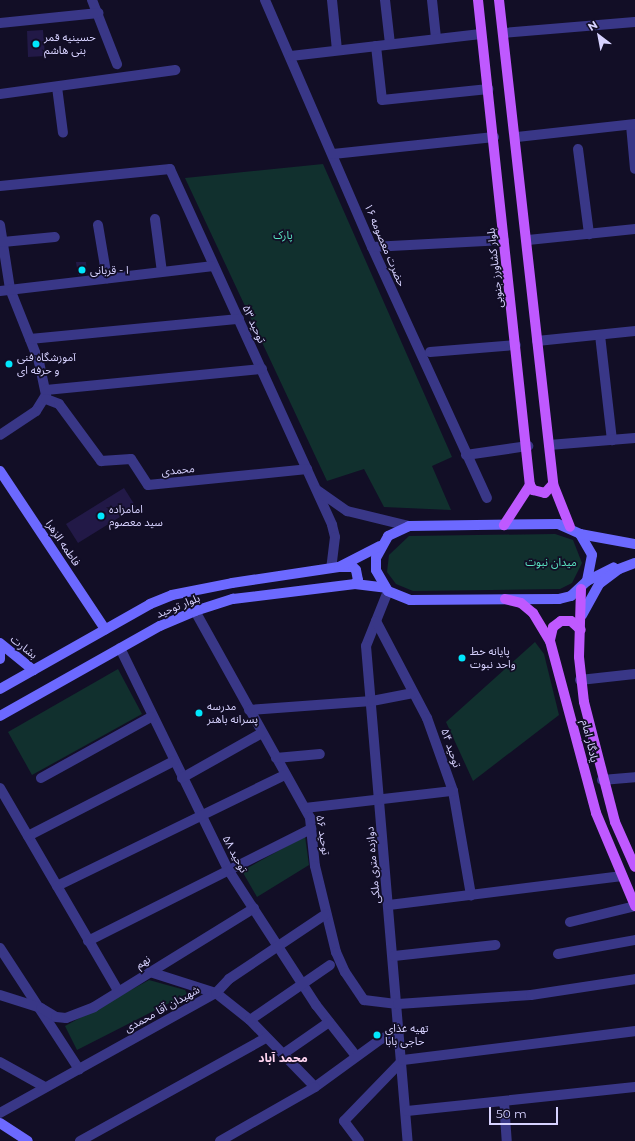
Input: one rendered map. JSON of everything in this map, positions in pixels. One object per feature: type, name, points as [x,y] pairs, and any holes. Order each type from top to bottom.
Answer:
[{"type":"main road","name":"بلوار کشاورز جنوبی","points":[[478,0],[528,446],[530,485]]},
{"type":"main road","points":[[499,0],[517,137],[553,484],[570,528]]},
{"type":"main road","name":"فاطمه الزهرا","points":[[0,471],[105,629]]},
{"type":"main road","points":[[504,525],[530,485],[539,493],[545,492],[553,484]]},
{"type":"main road","points":[[635,544],[580,534],[570,528],[558,524],[410,526],[388,536],[380,546],[376,570],[387,589],[410,600],[559,599],[584,585],[635,561]]},
{"type":"main road","points":[[580,534],[592,555],[584,585]]},
{"type":"main road","name":"بلوار توحید","points":[[0,689],[105,629],[172,595],[335,568],[380,546]]},
{"type":"main road","points":[[581,617],[599,584],[619,569],[635,561]]},
{"type":"main road","points":[[335,568],[353,567],[358,574],[355,584]]},
{"type":"main road","name":"بلوار توحید","points":[[0,716],[120,648],[195,610],[233,599],[355,584],[387,589]]},
{"type":"main road","name":"یادگار امام","points":[[584,585],[581,617],[580,680],[602,780],[615,822],[635,867]]},
{"type":"main road","name":"یادگار امام","points":[[505,599],[521,603],[533,613],[550,641],[596,814],[635,906]]},
{"type":"main road","points":[[550,641],[553,627],[560,621],[571,621],[581,630]]},
{"type":"main road","name":"بشارت","points":[[0,643],[33,670]]},
{"type":"main road","points":[[0,648],[0,659]]},
{"type":"main road","points":[[0,1123],[28,1141]]},
{"type":"street","points":[[92,0],[98,12],[117,64]]},
{"type":"street","name":"حضرت معصومه ۱۶","points":[[265,0],[291,56],[372,247],[487,498]]},
{"type":"street","points":[[332,0],[337,50]]},
{"type":"street","points":[[385,0],[390,44]]},
{"type":"street","points":[[432,0],[436,39]]},
{"type":"street","points":[[0,23],[98,12]]},
{"type":"street","points":[[503,33],[635,22]]},
{"type":"street","points":[[291,56],[482,34]]},
{"type":"street","points":[[376,46],[382,100],[488,89]]},
{"type":"street","points":[[0,94],[175,70]]},
{"type":"street","points":[[57,87],[63,133]]},
{"type":"street","points":[[517,137],[633,125],[635,169]]},
{"type":"street","points":[[333,154],[494,137]]},
{"type":"street","points":[[578,149],[589,234]]},
{"type":"street","name":"توحید ۵۳","points":[[0,186],[170,169],[308,469],[335,537],[335,568]]},
{"type":"street","points":[[155,219],[162,272]]},
{"type":"street","points":[[0,225],[3,242],[5,290],[30,339],[46,394]]},
{"type":"street","points":[[98,225],[107,278]]},
{"type":"street","points":[[528,240],[635,229]]},
{"type":"street","points":[[3,242],[55,237]]},
{"type":"street","points":[[372,247],[504,240]]},
{"type":"street","points":[[5,290],[214,266]]},
{"type":"street","points":[[30,339],[239,319]]},
{"type":"street","points":[[537,341],[635,331]]},
{"type":"street","points":[[600,335],[612,440]]},
{"type":"street","points":[[430,352],[516,346]]},
{"type":"street","points":[[0,435],[32,413],[46,394],[262,369]]},
{"type":"street","name":"محمدی","points":[[46,394],[59,404],[101,461],[131,460],[148,485],[308,469]]},
{"type":"street","points":[[549,445],[635,438]]},
{"type":"street","points":[[466,455],[528,446]]},
{"type":"street","points":[[316,490],[347,510],[410,526]]},
{"type":"street","name":"دوازده متری ملکی","points":[[387,589],[366,646],[403,1060],[408,1141]]},
{"type":"street","name":"توحید ۵۶","points":[[195,610],[285,775],[305,808],[311,829],[326,914],[345,972],[364,1000],[398,1004],[531,995],[635,979]]},
{"type":"street","name":"توحید ۵۴","points":[[376,621],[427,718],[453,791],[471,895]]},
{"type":"street","name":"توحید ۵۸","points":[[120,648],[152,718],[229,871],[302,984],[329,1022],[356,1056]]},
{"type":"street","points":[[580,680],[635,674]]},
{"type":"street","points":[[249,710],[372,701],[414,693]]},
{"type":"street","points":[[42,778],[152,718]]},
{"type":"street","points":[[182,778],[262,733]]},
{"type":"street","points":[[276,758],[320,754]]},
{"type":"street","points":[[28,836],[174,761]]},
{"type":"street","points":[[57,886],[285,775]]},
{"type":"street","points":[[602,780],[635,777]]},
{"type":"street","points":[[0,788],[118,991]]},
{"type":"street","points":[[305,808],[453,791]]},
{"type":"street","points":[[88,941],[311,829]]},
{"type":"street","points":[[389,905],[622,876]]},
{"type":"street","points":[[570,922],[635,906]]},
{"type":"street","name":"نهم","points":[[0,995],[41,1008],[56,1017],[66,1018],[94,1007],[254,908]]},
{"type":"street","name":"شهیدان آقا محمدی","points":[[0,1113],[216,993],[278,945],[326,914]]},
{"type":"street","points":[[558,954],[635,940]]},
{"type":"street","points":[[394,956],[495,945]]},
{"type":"street","points":[[0,948],[41,1008],[79,1068]]},
{"type":"street","points":[[250,1020],[330,965]]},
{"type":"street","points":[[150,972],[216,993],[250,1020],[315,1087]]},
{"type":"street","points":[[284,1054],[329,1022]]},
{"type":"street","points":[[220,1141],[315,1087],[356,1056],[400,1030]]},
{"type":"street","points":[[357,1140],[344,1121],[403,1060],[635,1031]]},
{"type":"street","points":[[80,1141],[266,1038]]},
{"type":"street","points":[[0,1062],[45,1087]]},
{"type":"street","points":[[407,1111],[504,1102],[635,1087]]},
{"type":"street","points":[[504,1102],[507,1141]]},
{"type":"green space","name":"پارک","points":[[323,164],[452,457],[432,466],[451,510],[384,507],[364,469],[327,481],[185,178]]},
{"type":"green space","name":"میدان نبوت","points":[[555,534],[573,540],[582,563],[572,583],[560,589],[413,591],[396,584],[387,572],[389,555],[409,536]]},
{"type":"green space","points":[[535,642],[544,654],[559,715],[473,781],[446,722]]},
{"type":"green space","points":[[118,669],[142,714],[32,775],[8,732]]},
{"type":"green space","points":[[305,836],[309,865],[257,897],[242,871]]},
{"type":"green space","points":[[149,980],[185,990],[187,994],[77,1050],[65,1026]]},
{"type":"building","name":"حسینیه قمر بنی هاشم","points":[[43,30],[45,56],[28,57],[27,31]]},
{"type":"building","name":"ا - قربانی","points":[[76,262],[86,262],[87,274],[78,275]]},
{"type":"building","name":"امامزاده سید معصوم","points":[[124,488],[136,507],[78,543],[66,524]]},
{"type":"place","name":"حسینیه قمر بنی هاشم","points":[[36,44]]},
{"type":"place","name":"ا - قربانی","points":[[82,270]]},
{"type":"place","name":"آموزشگاه فنی و حرفه ای","points":[[9,364]]},
{"type":"place","name":"امامزاده سید معصوم","points":[[101,516]]},
{"type":"place","name":"پایانه خط واحد نبوت","points":[[462,658]]},
{"type":"place","name":"مدرسه پسرانه باهنر","points":[[199,713]]},
{"type":"place","name":"تهیه غذای حاجی بابا","points":[[377,1035]]},
{"type":"district","name":"محمد آباد","points":[[283,1058]]}]
